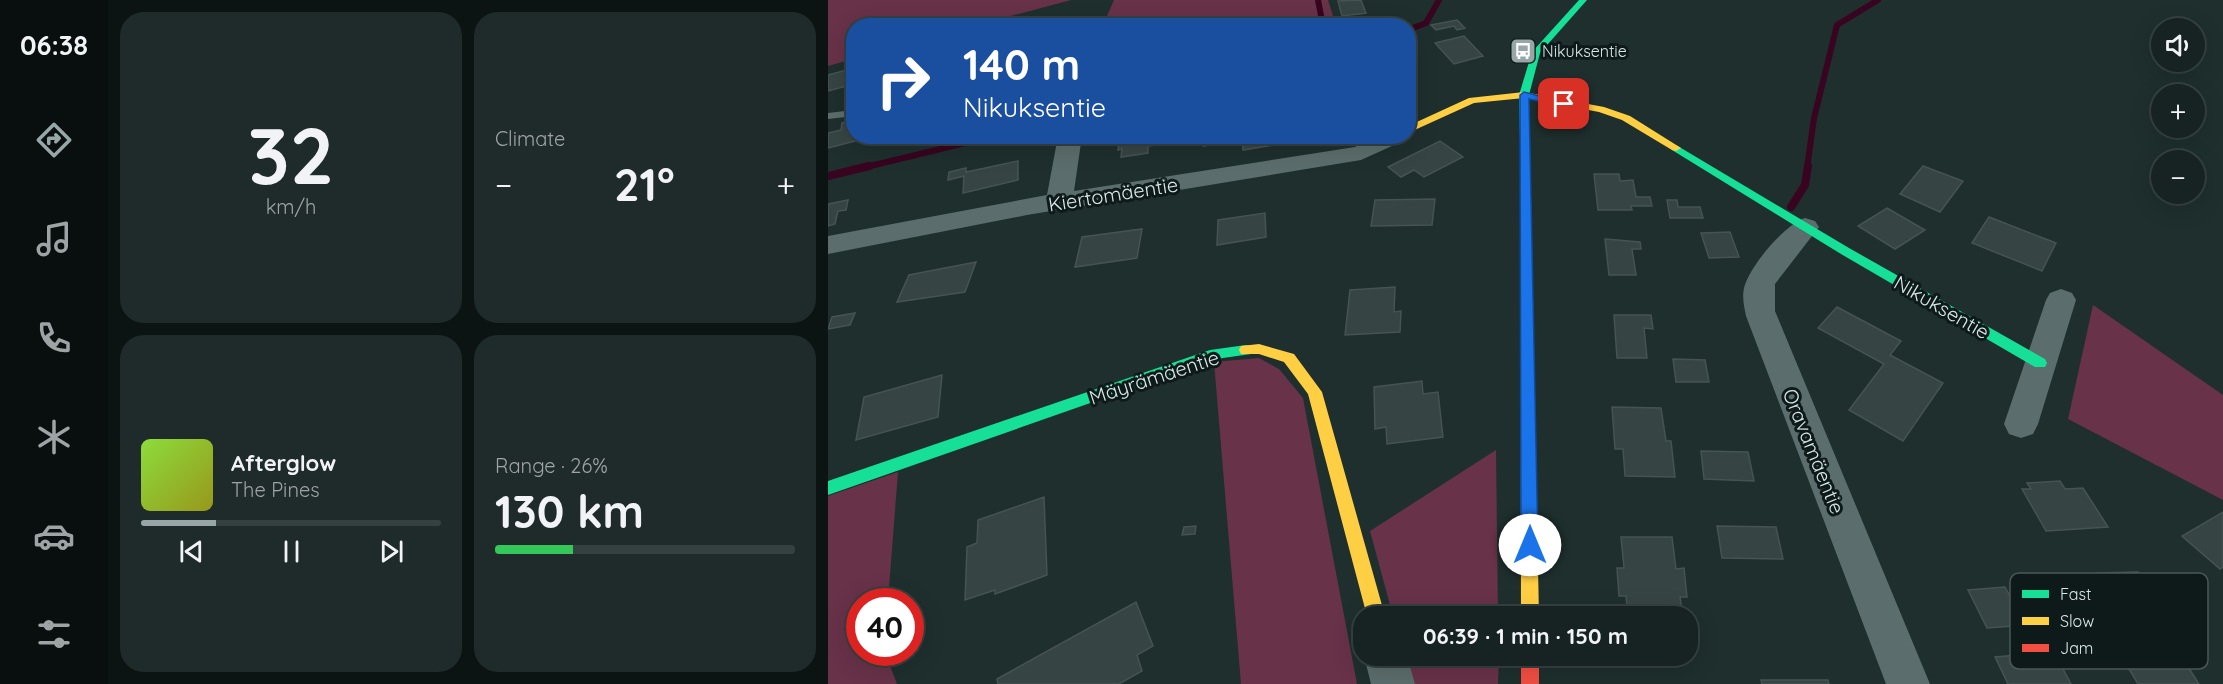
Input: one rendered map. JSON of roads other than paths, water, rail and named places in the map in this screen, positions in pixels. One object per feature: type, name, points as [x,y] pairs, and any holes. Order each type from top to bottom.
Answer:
[{"type":"street","points":[[1530,606],[1524,95],[1536,52],[1583,0]]},
{"type":"street","points":[[1416,126],[1472,100],[1524,95]]},
{"type":"street","name":"Nikuksentie","points":[[1524,95],[1601,109],[1626,117],[1805,227],[2040,363]]},
{"type":"street","points":[[1059,202],[1069,144]]},
{"type":"street","name":"Kiertomäentie","points":[[828,245],[900,229],[1361,153],[1379,144]]},
{"type":"street","name":"Oravamäentie","points":[[1805,227],[1790,239],[1758,287],[1759,304],[1766,332],[1908,684]]},
{"type":"street","points":[[2021,424],[2061,300]]},
{"type":"street","name":"Mäyrämäentie","points":[[828,488],[1215,354],[1259,349],[1289,358],[1315,392],[1373,606]]},
{"type":"street","points":[[1388,666],[1393,684]]},
{"type":"street","points":[[1530,666],[1530,684]]},
{"type":"lane","points":[[828,116],[846,114]]},
{"type":"waterway","points":[[1318,0],[1321,18]]},
{"type":"waterway","points":[[1416,27],[1426,23],[1439,0]]},
{"type":"waterway","points":[[1807,168],[1814,118],[1837,25],[1878,0]]},
{"type":"waterway","points":[[862,168],[961,144]]},
{"type":"waterway","points":[[828,176],[869,166]]},
{"type":"waterway","points":[[1791,207],[1805,185],[1808,166]]},
{"type":"place","name":"Nikuksentie","points":[[1523,51]]}]
